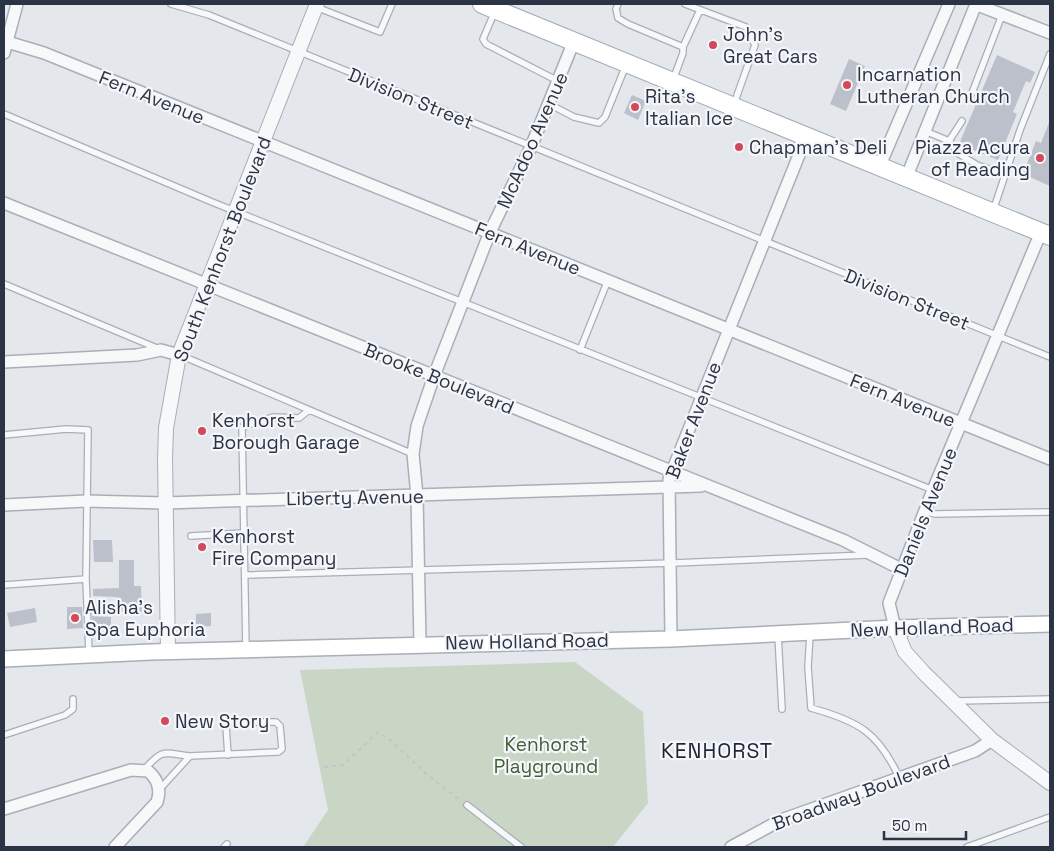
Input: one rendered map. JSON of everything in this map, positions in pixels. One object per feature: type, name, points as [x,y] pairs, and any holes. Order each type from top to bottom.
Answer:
[{"type":"main road","points":[[489,6],[1046,234]]},
{"type":"main road","name":"New Holland Road","points":[[4,659],[90,654],[671,638],[810,631],[1050,624]]},
{"type":"street","points":[[5,45],[17,4]]},
{"type":"street","points":[[880,166],[949,4]]},
{"type":"street","points":[[907,176],[976,4],[1050,33]]},
{"type":"street","name":"South Kenhorst Boulevard","points":[[168,652],[165,503],[166,428],[179,355],[316,6]]},
{"type":"street","name":"McAdoo Avenue","points":[[420,644],[417,496],[413,454],[420,414],[490,232],[531,146],[574,41]]},
{"type":"street","name":"Fern Avenue","points":[[5,45],[44,53],[1050,459]]},
{"type":"street","name":"Baker Avenue","points":[[671,638],[668,488],[701,398],[799,155],[802,135]]},
{"type":"street","name":"Brooke Boulevard","points":[[4,203],[672,473],[843,540],[902,569]]},
{"type":"street","name":"Daniels Avenue","points":[[895,628],[889,603],[924,511],[998,335],[1046,234]]},
{"type":"street","points":[[4,362],[137,355],[161,350],[179,355]]},
{"type":"street","name":"Liberty Avenue","points":[[4,505],[86,501],[165,503],[706,486]]},
{"type":"street","points":[[895,628],[909,657],[952,701],[992,740],[1050,783]]},
{"type":"street","name":"Broadway Boulevard","points":[[731,847],[781,820],[975,751],[992,740]]},
{"type":"street","points":[[4,809],[132,770],[144,770],[155,778],[158,799],[115,847]]},
{"type":"lane","name":"Division Street","points":[[171,4],[209,15],[298,53],[651,194],[1050,357]]},
{"type":"lane","points":[[316,6],[380,32],[392,4]]},
{"type":"lane","points":[[618,4],[616,9],[618,18],[628,24],[683,46]]},
{"type":"lane","points":[[685,4],[746,27],[752,37],[755,45],[733,106]]},
{"type":"lane","points":[[489,6],[484,39],[486,44],[558,81]]},
{"type":"lane","points":[[673,82],[683,53],[683,46],[700,10]]},
{"type":"lane","points":[[972,93],[1002,15]]},
{"type":"lane","points":[[993,212],[1050,54]]},
{"type":"lane","points":[[548,104],[574,117],[591,123],[599,123],[602,120],[626,63]]},
{"type":"lane","points":[[4,114],[463,303],[933,490]]},
{"type":"lane","points":[[949,141],[962,121]]},
{"type":"lane","points":[[925,131],[949,141],[958,154],[971,161],[1006,174]]},
{"type":"lane","points":[[580,350],[608,280]]},
{"type":"lane","points":[[4,284],[161,350]]},
{"type":"lane","points":[[179,355],[413,454]]},
{"type":"lane","points":[[246,649],[242,427],[273,417],[300,418],[309,410]]},
{"type":"lane","points":[[4,435],[57,430],[88,430],[86,579],[90,654]]},
{"type":"lane","points":[[924,511],[935,514],[1050,512]]},
{"type":"lane","points":[[191,536],[244,534]]},
{"type":"lane","name":"Brooke Boulevard","points":[[246,575],[670,563],[874,555]]},
{"type":"lane","points":[[4,585],[86,579]]},
{"type":"lane","points":[[810,631],[808,668],[810,708],[836,715],[868,731],[889,756],[900,777]]},
{"type":"lane","points":[[778,633],[782,709]]},
{"type":"lane","points":[[4,735],[64,715],[73,709],[73,699]]},
{"type":"lane","points":[[952,701],[1050,699]]},
{"type":"lane","points":[[144,770],[162,753],[190,756],[228,755],[278,752],[282,749],[280,726],[276,722],[230,722],[226,726],[228,755]]},
{"type":"lane","points":[[158,790],[190,756]]},
{"type":"lane","points":[[467,805],[521,847]]},
{"type":"lane","points":[[967,847],[1050,817]]},
{"type":"path","points":[[324,767],[343,765],[378,732],[390,740],[430,778],[467,805]]},
{"type":"green space","name":"Kenhorst Playground","points":[[575,662],[643,712],[648,803],[613,847],[303,847],[328,810],[300,670]]},
{"type":"building","points":[[997,55],[1035,72],[1030,83],[1026,81],[1013,112],[1017,114],[998,160],[959,144]]},
{"type":"building","name":"Incarnation Lutheran Church","points":[[849,59],[865,66],[846,111],[830,104]]},
{"type":"building","name":"Rita's Italian Ice","points":[[632,95],[646,101],[638,120],[624,113]]},
{"type":"building","name":"Piazza Acura of Reading","points":[[1050,120],[1050,186],[1023,174],[1036,141],[1041,143]]},
{"type":"building","points":[[93,540],[112,540],[113,562],[94,562]]},
{"type":"building","points":[[119,560],[134,560],[134,586],[141,586],[142,612],[117,612],[117,597],[93,596],[93,589],[119,588]]},
{"type":"building","name":"Alisha's Spa Euphoria","points":[[67,607],[82,607],[83,628],[67,629]]},
{"type":"building","points":[[35,608],[37,622],[10,627],[7,613]]},
{"type":"building","points":[[211,613],[211,626],[196,627],[196,614]]},
{"type":"building","points":[[92,616],[111,617],[111,627],[93,627]]},
{"type":"place","name":"John's Great Cars","points":[[713,45]]},
{"type":"place","name":"Incarnation Lutheran Church","points":[[847,85]]},
{"type":"place","name":"Rita's Italian Ice","points":[[635,107]]},
{"type":"place","name":"Chapman's Deli","points":[[739,147]]},
{"type":"place","name":"Piazza Acura of Reading","points":[[1040,158]]},
{"type":"place","name":"Kenhorst Borough Garage","points":[[202,431]]},
{"type":"place","name":"Kenhorst Fire Company","points":[[202,547]]},
{"type":"place","name":"Alisha's Spa Euphoria","points":[[75,618]]},
{"type":"place","name":"New Story","points":[[165,721]]},
{"type":"district","name":"KENHORST","points":[[717,751]]}]
